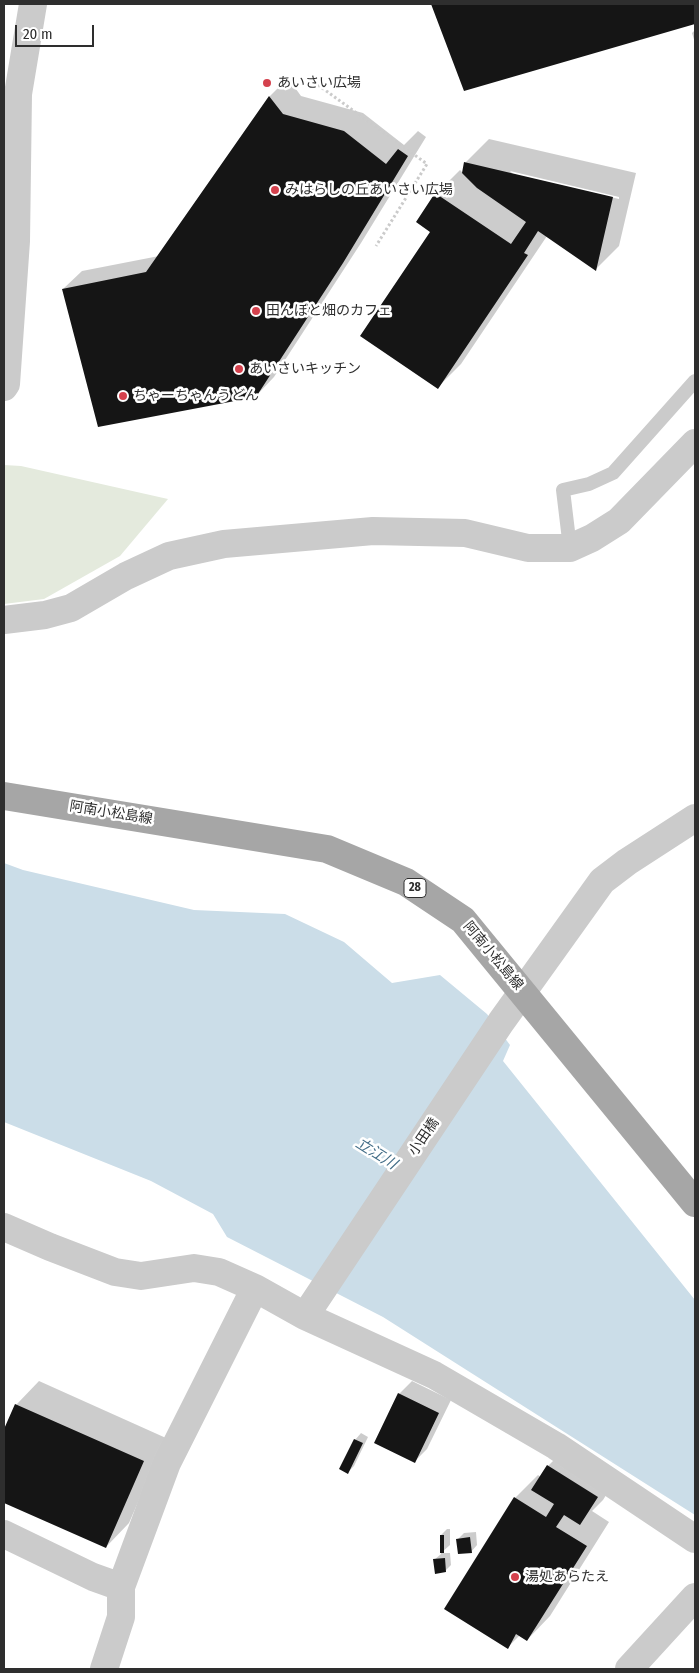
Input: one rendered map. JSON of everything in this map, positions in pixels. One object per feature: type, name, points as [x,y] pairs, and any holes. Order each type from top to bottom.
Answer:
[{"type":"main road","name":"阿南小松島線","points":[[4,796],[327,849],[406,882],[463,920],[695,1203]]},
{"type":"street","points":[[4,386],[6,384],[16,241],[18,94],[34,62],[33,4]]},
{"type":"street","points":[[4,620],[45,615],[71,608],[126,576],[169,556],[224,544],[373,531],[465,533],[528,548],[570,548],[592,538],[619,521],[695,443]]},
{"type":"street","name":"小田橋","points":[[310,1309],[500,1022],[602,880],[695,818]]},
{"type":"street","points":[[4,1227],[115,1272],[142,1276],[194,1268],[219,1272],[310,1309],[442,1380],[556,1446],[695,1539]]},
{"type":"street","points":[[104,1669],[121,1617],[121,1587],[167,1463],[255,1288]]},
{"type":"street","points":[[4,1534],[93,1577],[121,1587]]},
{"type":"street","points":[[629,1669],[695,1597]]},
{"type":"lane","points":[[570,548],[563,490],[589,484],[613,473],[695,381]]},
{"type":"path","points":[[318,85],[427,164],[376,246]]},
{"type":"shaded area","points":[[4,465],[21,466],[168,499],[120,556],[44,599],[4,604]]},
{"type":"water","name":"立江川","points":[[4,863],[23,870],[194,910],[285,914],[344,942],[392,983],[440,975],[487,1014],[510,1045],[503,1061],[695,1300],[695,1515],[383,1317],[227,1237],[213,1214],[151,1181],[4,1122]]},
{"type":"building","points":[[431,4],[695,4],[695,24],[464,91]]},
{"type":"building","points":[[269,96],[283,114],[344,131],[386,164],[398,149],[408,156],[343,263],[256,397],[98,427],[62,289],[146,272]]},
{"type":"building","points":[[464,162],[613,197],[596,271],[538,231],[524,253],[528,255],[438,389],[360,336],[430,232],[416,222],[435,193],[511,244],[526,222],[477,188],[462,173]]},
{"type":"building","points":[[398,1393],[439,1413],[415,1463],[374,1443]]},
{"type":"building","points":[[15,1404],[144,1461],[106,1548],[4,1503],[4,1429]]},
{"type":"building","points":[[354,1439],[363,1443],[348,1474],[339,1469]]},
{"type":"building","name":"湯処あらたえ","points":[[547,1465],[598,1497],[580,1525],[564,1515],[556,1527],[587,1546],[527,1641],[516,1634],[508,1649],[444,1609],[514,1497],[546,1517],[554,1504],[531,1490]]},
{"type":"building","points":[[440,1535],[444,1535],[444,1553],[440,1553]]},
{"type":"building","points":[[470,1537],[472,1553],[458,1554],[456,1539]]},
{"type":"building","points":[[445,1558],[446,1572],[435,1574],[433,1559]]},
{"type":"place","name":"あいさい広場","points":[[267,83]]},
{"type":"place","name":"みはらしの丘あいさい広場","points":[[275,190]]},
{"type":"place","name":"田んぼと畑のカフェ","points":[[256,311]]},
{"type":"place","name":"あいさいキッチン","points":[[239,369]]},
{"type":"place","name":"ちゃーちゃんうどん","points":[[123,396]]},
{"type":"place","name":"湯処あらたえ","points":[[515,1577]]}]
